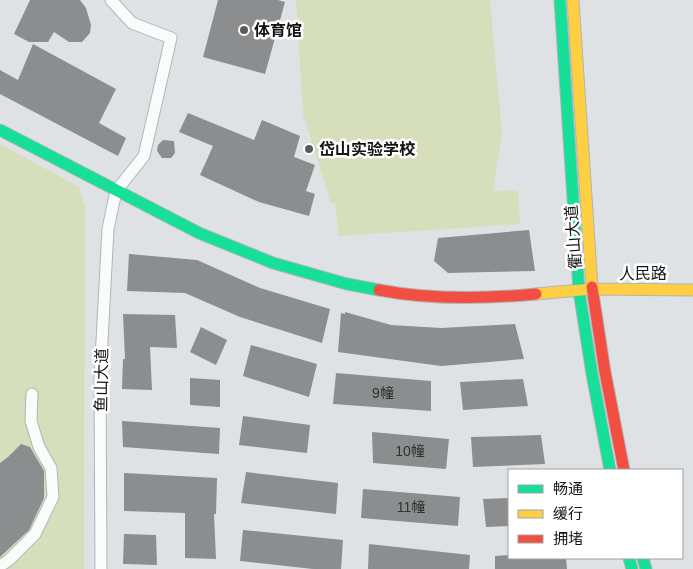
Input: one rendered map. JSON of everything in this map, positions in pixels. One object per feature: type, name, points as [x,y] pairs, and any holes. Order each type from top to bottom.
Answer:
[{"type":"main road","name":"衢山大道","points":[[560,0],[579,291],[610,469]]},
{"type":"main road","name":"衢山大道","points":[[573,0],[592,290],[605,372],[624,469]]},
{"type":"main road","name":"人民路","points":[[0,130],[208,237],[273,263],[347,284],[411,296],[494,298],[592,290],[693,290]]},
{"type":"street","points":[[110,0],[132,22],[171,38],[144,156],[116,191]]},
{"type":"street","name":"鱼山大道","points":[[101,569],[100,378],[108,229],[116,191]]},
{"type":"street","points":[[0,566],[9,560],[35,534],[53,496],[51,468],[39,448],[31,421],[32,394]]},
{"type":"green space","points":[[296,0],[490,0],[502,132],[493,191],[518,190],[520,224],[339,236],[335,203],[331,203],[303,114]]},
{"type":"green space","points":[[0,144],[79,187],[85,207],[84,569],[0,569]]},
{"type":"building","points":[[30,0],[80,0],[86,8],[91,25],[90,33],[82,42],[69,42],[54,32],[48,42],[29,42],[14,34]]},
{"type":"building","name":"体育馆","points":[[218,0],[278,0],[285,2],[265,74],[203,57]]},
{"type":"building","points":[[33,44],[116,89],[99,123],[126,138],[118,156],[0,94],[0,70],[18,80]]},
{"type":"building","points":[[188,113],[254,140],[262,120],[300,136],[294,157],[315,165],[306,191],[315,194],[309,216],[259,202],[200,175],[213,146],[179,132]]},
{"type":"building","points":[[163,140],[174,141],[175,153],[171,158],[162,158],[157,151],[158,145]]},
{"type":"building","points":[[529,230],[535,271],[448,273],[434,261],[438,238]]},
{"type":"building","points":[[129,254],[197,260],[260,288],[330,309],[322,343],[240,317],[185,293],[127,291]]},
{"type":"building","points":[[345,312],[391,325],[441,328],[515,324],[524,359],[441,366],[338,352],[341,313],[345,314]]},
{"type":"building","points":[[123,314],[175,315],[177,348],[150,347],[152,390],[122,389],[123,359],[125,359]]},
{"type":"building","points":[[201,327],[227,340],[216,365],[190,352]]},
{"type":"building","points":[[251,345],[317,364],[309,397],[243,376]]},
{"type":"building","points":[[336,373],[431,381],[431,411],[333,404]]},
{"type":"building","points":[[190,378],[220,380],[220,407],[190,405]]},
{"type":"building","points":[[523,379],[528,406],[463,410],[460,382]]},
{"type":"building","points":[[243,416],[310,425],[307,453],[239,445]]},
{"type":"building","points":[[122,421],[220,428],[219,454],[123,447]]},
{"type":"building","points":[[372,432],[449,439],[446,469],[373,463]]},
{"type":"building","points":[[541,435],[545,464],[473,467],[471,437]]},
{"type":"building","points":[[21,444],[30,447],[44,471],[44,498],[29,530],[0,557],[0,463]]},
{"type":"building","points":[[246,472],[338,483],[336,514],[241,503]]},
{"type":"building","points":[[124,473],[217,478],[216,514],[214,514],[216,559],[185,558],[185,513],[124,511]]},
{"type":"building","points":[[363,489],[460,497],[458,526],[361,518]]},
{"type":"building","points":[[508,498],[508,526],[486,527],[483,499]]},
{"type":"building","points":[[243,530],[343,540],[341,569],[313,569],[240,561]]},
{"type":"building","points":[[124,534],[156,535],[157,565],[123,564]]},
{"type":"building","points":[[369,544],[470,555],[469,569],[368,569]]},
{"type":"building","points":[[508,555],[508,559],[566,559],[567,569],[495,569],[495,556]]},
{"type":"traffic: fast","points":[[560,0],[579,291],[610,469]]},
{"type":"traffic: fast","points":[[0,130],[199,233],[273,263],[347,284],[379,290]]},
{"type":"traffic: fast","points":[[629,559],[632,569]]},
{"type":"traffic: fast","points":[[643,559],[646,569]]},
{"type":"traffic: slow","points":[[573,0],[592,287]]},
{"type":"traffic: slow","points":[[536,294],[592,289],[693,290]]},
{"type":"traffic: jam","points":[[592,287],[605,372],[624,469]]},
{"type":"traffic: jam","points":[[379,290],[418,296],[457,298],[536,294]]},
{"type":"place","name":"体育馆","points":[[244,30]]},
{"type":"place","name":"岱山实验学校","points":[[309,149]]}]
